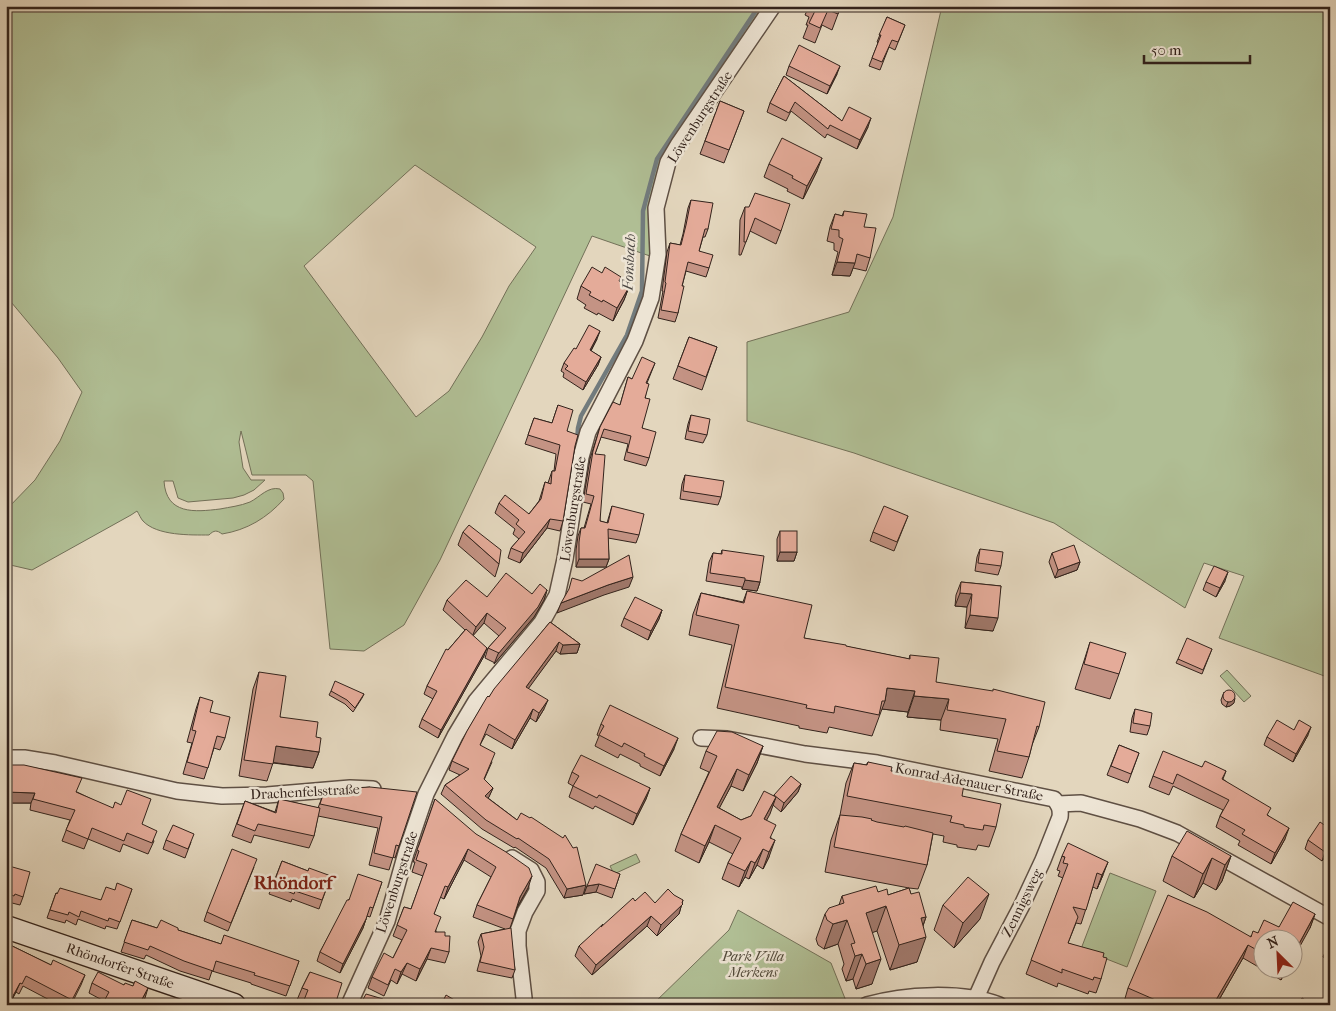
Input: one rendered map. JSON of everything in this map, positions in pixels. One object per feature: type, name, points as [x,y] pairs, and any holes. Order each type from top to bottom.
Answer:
[{"type":"main road","name":"Rhöndorfer Straße","points":[[6,927],[234,1005]]},
{"type":"street","name":"Löwenburgstraße","points":[[348,1005],[387,921],[406,853],[426,794],[455,736],[476,701],[542,622],[557,596],[565,560],[581,457],[588,432],[636,341],[652,298],[658,254],[656,208],[668,162],[773,6]]},
{"type":"street","name":"Konrad-Adenauer-Straße","points":[[701,738],[727,739],[805,754],[877,764],[1046,797],[1054,799],[1058,804],[1081,803],[1140,819],[1177,833],[1330,918]]},
{"type":"street","name":"Drachenfelsstraße","points":[[6,758],[24,758],[55,763],[176,791],[222,796],[350,788],[388,790]]},
{"type":"street","points":[[407,792],[426,794],[438,805]]},
{"type":"street","name":"Zennigsweg","points":[[976,998],[1043,860],[1060,817],[1058,804]]},
{"type":"street","points":[[501,851],[531,870],[537,882],[537,891],[525,912],[518,931],[523,1005]]},
{"type":"street","points":[[867,1005],[888,1000],[922,996],[976,998],[999,1005]]},
{"type":"green space","points":[[6,6],[764,6],[742,43],[663,160],[649,212],[650,256],[592,236],[440,560],[404,625],[364,651],[330,649],[313,481],[306,475],[252,475],[241,431],[239,442],[243,468],[251,480],[265,480],[254,490],[233,498],[188,502],[178,498],[173,481],[164,481],[166,492],[176,506],[183,509],[201,511],[250,502],[268,490],[280,489],[284,499],[271,512],[256,522],[240,530],[222,534],[216,531],[209,535],[184,535],[157,530],[149,526],[142,520],[137,511],[32,570],[6,564],[6,510],[35,480],[60,441],[82,392],[58,358],[6,296]],"holes":[[[415,165],[536,247],[509,286],[482,337],[449,391],[416,417],[304,266]]]},
{"type":"green space","points":[[942,6],[1330,6],[1330,678],[1219,638],[1244,576],[1204,563],[1185,608],[1054,523],[854,453],[747,421],[747,342],[849,312],[893,217]]},
{"type":"green space","points":[[1227,670],[1251,696],[1244,702],[1220,676]]},
{"type":"green space","points":[[636,854],[640,862],[614,874],[610,866]]},
{"type":"green space","points":[[1110,873],[1156,891],[1127,967],[1081,949]]},
{"type":"green space","name":"Park Villa Merkens","points":[[738,910],[831,963],[846,1001],[841,1005],[652,1005],[729,930]]},
{"type":"building","points":[[813,6],[841,6],[838,14],[828,10],[820,28],[809,23],[815,11],[812,10]]},
{"type":"building","points":[[887,17],[905,25],[898,42],[892,40],[882,62],[872,58]]},
{"type":"building","points":[[799,45],[840,66],[830,86],[789,66]]},
{"type":"building","points":[[784,76],[842,121],[849,107],[871,118],[860,140],[830,125],[828,129],[795,102],[789,113],[770,103]]},
{"type":"building","points":[[720,101],[744,111],[729,150],[705,141]]},
{"type":"building","points":[[782,138],[822,158],[807,186],[792,178],[793,176],[769,164]]},
{"type":"building","points":[[755,193],[790,204],[781,231],[755,218],[746,242],[744,242],[745,207],[749,207]]},
{"type":"building","points":[[691,200],[713,203],[708,229],[705,229],[699,251],[713,255],[709,268],[688,262],[678,313],[661,310],[670,243],[681,245]]},
{"type":"building","points":[[844,211],[867,214],[864,227],[876,228],[870,258],[857,254],[855,263],[837,262],[843,239],[839,237],[839,230],[831,229],[835,214],[843,216]]},
{"type":"building","points":[[592,267],[602,273],[605,267],[621,277],[619,281],[629,287],[617,308],[589,295],[591,292],[581,286]]},
{"type":"building","points":[[589,325],[600,331],[590,350],[601,357],[586,382],[565,369],[568,366],[564,363],[574,348],[576,349]]},
{"type":"building","points":[[689,337],[717,347],[706,377],[678,366]]},
{"type":"building","points":[[642,357],[655,363],[646,383],[649,384],[645,398],[650,399],[642,428],[656,432],[649,458],[627,452],[631,436],[604,429],[595,454],[605,455],[600,521],[608,523],[612,506],[644,514],[639,535],[608,529],[609,559],[579,559],[581,528],[585,528],[594,496],[586,494],[593,451],[600,427],[613,402],[620,405],[628,377],[632,379]]},
{"type":"building","points":[[558,405],[573,410],[567,431],[578,435],[563,521],[550,519],[523,553],[511,548],[525,532],[516,524],[519,520],[499,503],[505,495],[529,514],[541,499],[545,482],[551,484],[552,471],[555,471],[560,445],[528,435],[534,418],[552,423]]},
{"type":"building","points":[[691,415],[710,419],[707,435],[688,431]]},
{"type":"building","points":[[685,475],[724,481],[721,497],[683,491]]},
{"type":"building","points":[[884,506],[908,516],[897,542],[873,532]]},
{"type":"building","points":[[469,525],[501,550],[499,564],[463,532]]},
{"type":"building","points":[[780,531],[797,531],[797,552],[780,552]]},
{"type":"building","points":[[1074,545],[1080,562],[1058,570],[1052,553]]},
{"type":"building","points":[[980,549],[1003,552],[1001,566],[978,563]]},
{"type":"building","points":[[722,550],[764,556],[760,582],[710,573],[713,553],[722,554]]},
{"type":"building","points":[[629,555],[633,577],[561,603],[569,589],[572,578],[582,581]]},
{"type":"building","points":[[1214,566],[1228,572],[1220,588],[1206,582]]},
{"type":"building","points":[[6,567],[10,568],[6,578]]},
{"type":"building","points":[[506,573],[532,594],[540,584],[547,590],[538,607],[499,653],[488,648],[506,628],[487,613],[476,627],[447,600],[466,580],[487,597]]},
{"type":"building","points":[[961,582],[1001,586],[998,618],[970,615],[972,594],[960,593]]},
{"type":"building","points":[[747,591],[812,605],[804,638],[910,659],[910,655],[939,658],[936,682],[993,691],[993,689],[1045,702],[1029,757],[997,751],[1006,719],[947,710],[949,699],[914,696],[915,691],[887,688],[885,701],[882,701],[879,715],[835,706],[834,713],[806,708],[807,705],[725,687],[739,625],[696,615],[701,593],[744,603]]},
{"type":"building","points":[[635,597],[662,610],[651,631],[624,618]]},
{"type":"building","points":[[550,622],[580,644],[563,645],[559,642],[526,687],[548,700],[539,713],[533,709],[515,740],[489,724],[480,745],[495,753],[484,779],[493,788],[485,796],[517,820],[521,813],[531,817],[563,838],[565,835],[573,848],[577,847],[586,885],[567,889],[549,859],[518,838],[486,820],[445,785],[469,769],[452,761],[487,697],[489,697]]},
{"type":"building","points":[[466,629],[487,648],[441,730],[422,719],[437,691],[427,686],[446,649],[448,650]]},
{"type":"building","points":[[1187,638],[1212,649],[1203,670],[1178,659]]},
{"type":"building","points":[[1090,642],[1126,653],[1119,674],[1084,664]]},
{"type":"building","points":[[259,672],[286,676],[280,717],[318,722],[316,737],[321,738],[319,752],[276,746],[273,764],[244,760]]},
{"type":"building","points":[[335,681],[364,694],[355,708],[347,700],[331,691]]},
{"type":"building","points":[[1227,690],[1231,690],[1235,696],[1231,702],[1227,702],[1223,698],[1223,694]]},
{"type":"building","points":[[200,697],[213,701],[210,712],[230,717],[225,738],[217,736],[208,768],[187,762],[196,731],[192,730]]},
{"type":"building","points":[[610,705],[678,738],[664,766],[624,743],[622,747],[599,735],[604,726],[601,724]]},
{"type":"building","points":[[1135,709],[1152,713],[1150,726],[1133,723]]},
{"type":"building","points":[[1277,720],[1294,730],[1299,720],[1311,727],[1296,754],[1267,737]]},
{"type":"building","points":[[717,731],[732,732],[763,746],[749,775],[737,769],[717,807],[741,820],[751,816],[764,791],[776,797],[764,819],[776,825],[770,838],[775,840],[769,852],[763,849],[755,863],[751,861],[745,871],[728,863],[741,838],[715,825],[705,846],[681,834],[717,756],[706,751]]},
{"type":"building","points":[[1119,745],[1139,753],[1131,774],[1111,766]]},
{"type":"building","points":[[1163,751],[1202,767],[1205,761],[1226,771],[1222,779],[1271,808],[1267,815],[1289,828],[1275,853],[1242,834],[1245,830],[1220,816],[1229,800],[1177,774],[1173,784],[1153,776]]},
{"type":"building","points":[[581,755],[650,788],[637,814],[599,795],[597,798],[573,786],[579,776],[572,772]]},
{"type":"building","points":[[868,762],[892,767],[891,771],[950,781],[951,775],[965,778],[962,796],[1001,804],[996,827],[984,825],[983,830],[964,827],[964,825],[950,822],[952,816],[847,796],[854,763],[867,765]]},
{"type":"building","points":[[6,765],[24,765],[82,778],[76,792],[113,808],[115,802],[121,805],[127,790],[151,799],[142,824],[157,831],[152,843],[127,833],[124,841],[92,828],[88,839],[66,830],[75,810],[33,799],[35,793],[6,792]]},
{"type":"building","points":[[791,776],[801,784],[784,803],[774,795]]},
{"type":"building","points":[[370,787],[417,792],[399,846],[396,845],[393,858],[374,853],[382,817],[320,804],[324,792]]},
{"type":"building","points":[[279,799],[320,808],[314,836],[258,824],[255,831],[237,824],[245,801],[276,813]]},
{"type":"building","points":[[435,799],[476,834],[529,868],[532,876],[520,897],[513,919],[477,905],[496,867],[468,849],[448,887],[445,886],[434,914],[441,917],[435,932],[445,932],[445,936],[450,936],[449,952],[431,948],[420,969],[407,963],[401,972],[395,969],[388,985],[372,977],[384,953],[393,958],[407,930],[397,925],[404,907],[411,909],[427,864],[416,860],[419,851],[417,850]]},
{"type":"building","points":[[840,815],[862,817],[877,822],[933,833],[927,865],[834,847]]},
{"type":"building","points":[[1320,822],[1330,829],[1330,846],[1325,852],[1308,840]]},
{"type":"building","points":[[173,825],[194,834],[188,849],[166,840]]},
{"type":"building","points":[[1187,831],[1231,856],[1225,865],[1212,858],[1203,874],[1172,856]]},
{"type":"building","points":[[1068,843],[1108,862],[1102,875],[1097,873],[1086,910],[1073,907],[1078,917],[1068,943],[1104,953],[1103,957],[1107,958],[1101,979],[1094,977],[1093,980],[1062,969],[1062,973],[1031,960],[1068,864],[1063,863],[1065,857],[1062,856]]},
{"type":"building","points":[[232,849],[257,859],[231,923],[207,912]]},
{"type":"building","points":[[282,861],[308,871],[309,868],[331,876],[322,900],[295,891],[294,894],[273,885]]},
{"type":"building","points":[[596,864],[620,874],[615,889],[599,884],[587,886]]},
{"type":"building","points":[[9,866],[30,872],[23,897],[6,893],[6,875]]},
{"type":"building","points":[[358,874],[382,882],[373,908],[370,907],[366,919],[343,964],[320,952],[347,900],[349,900]]},
{"type":"building","points":[[968,877],[989,894],[963,923],[943,905]]},
{"type":"building","points":[[117,883],[132,889],[120,922],[109,918],[108,921],[81,911],[79,917],[69,912],[68,915],[50,910],[56,893],[60,888],[101,900],[106,887],[115,890]]},
{"type":"building","points":[[876,886],[878,892],[887,889],[888,895],[909,888],[911,894],[919,892],[926,917],[921,918],[926,937],[899,945],[886,906],[866,913],[881,959],[866,964],[862,954],[855,956],[851,944],[855,943],[847,920],[833,924],[827,920],[825,914],[829,908],[844,903],[842,896]]},
{"type":"building","points":[[668,889],[683,900],[683,904],[661,925],[651,916],[596,965],[579,946],[633,898],[635,901],[645,892],[655,903]]},
{"type":"building","points":[[1168,895],[1207,912],[1251,937],[1254,931],[1254,948],[1248,945],[1213,1005],[1179,1005],[1173,1001],[1172,1005],[1167,1005],[1128,988]]},
{"type":"building","points":[[1293,902],[1315,914],[1304,934],[1304,928],[1260,928],[1264,920],[1279,927]]},
{"type":"building","points":[[132,920],[157,928],[161,920],[178,928],[178,930],[221,944],[224,935],[299,961],[290,986],[216,961],[213,971],[150,946],[148,950],[124,942]]},
{"type":"building","points":[[511,928],[515,970],[480,962],[484,947],[481,934]]},
{"type":"building","points":[[1330,941],[1330,951],[1326,949]]},
{"type":"building","points":[[6,943],[51,965],[53,960],[85,975],[72,1000],[26,976],[8,1005],[6,1005]]},
{"type":"building","points":[[98,972],[124,985],[125,983],[133,986],[135,981],[148,988],[141,1001],[147,1005],[102,1005],[109,992],[92,983]]},
{"type":"building","points":[[310,972],[342,983],[335,1005],[320,1005],[304,1000],[308,990],[302,988]]},
{"type":"building","points":[[366,994],[383,999],[381,1005],[360,1005]]},
{"type":"building","points":[[446,995],[463,1005],[443,1005]]},
{"type":"building","points":[[1302,998],[1314,1005],[1298,1005]]},
{"type":"building","points":[[974,1001],[985,1005],[973,1005]]},
{"type":"waterway","name":"Fonsbach","points":[[573,459],[581,416],[627,335],[642,291],[643,211],[657,159],[759,6]]},
{"type":"district","name":"Rhöndorf","points":[[293,883]]}]
